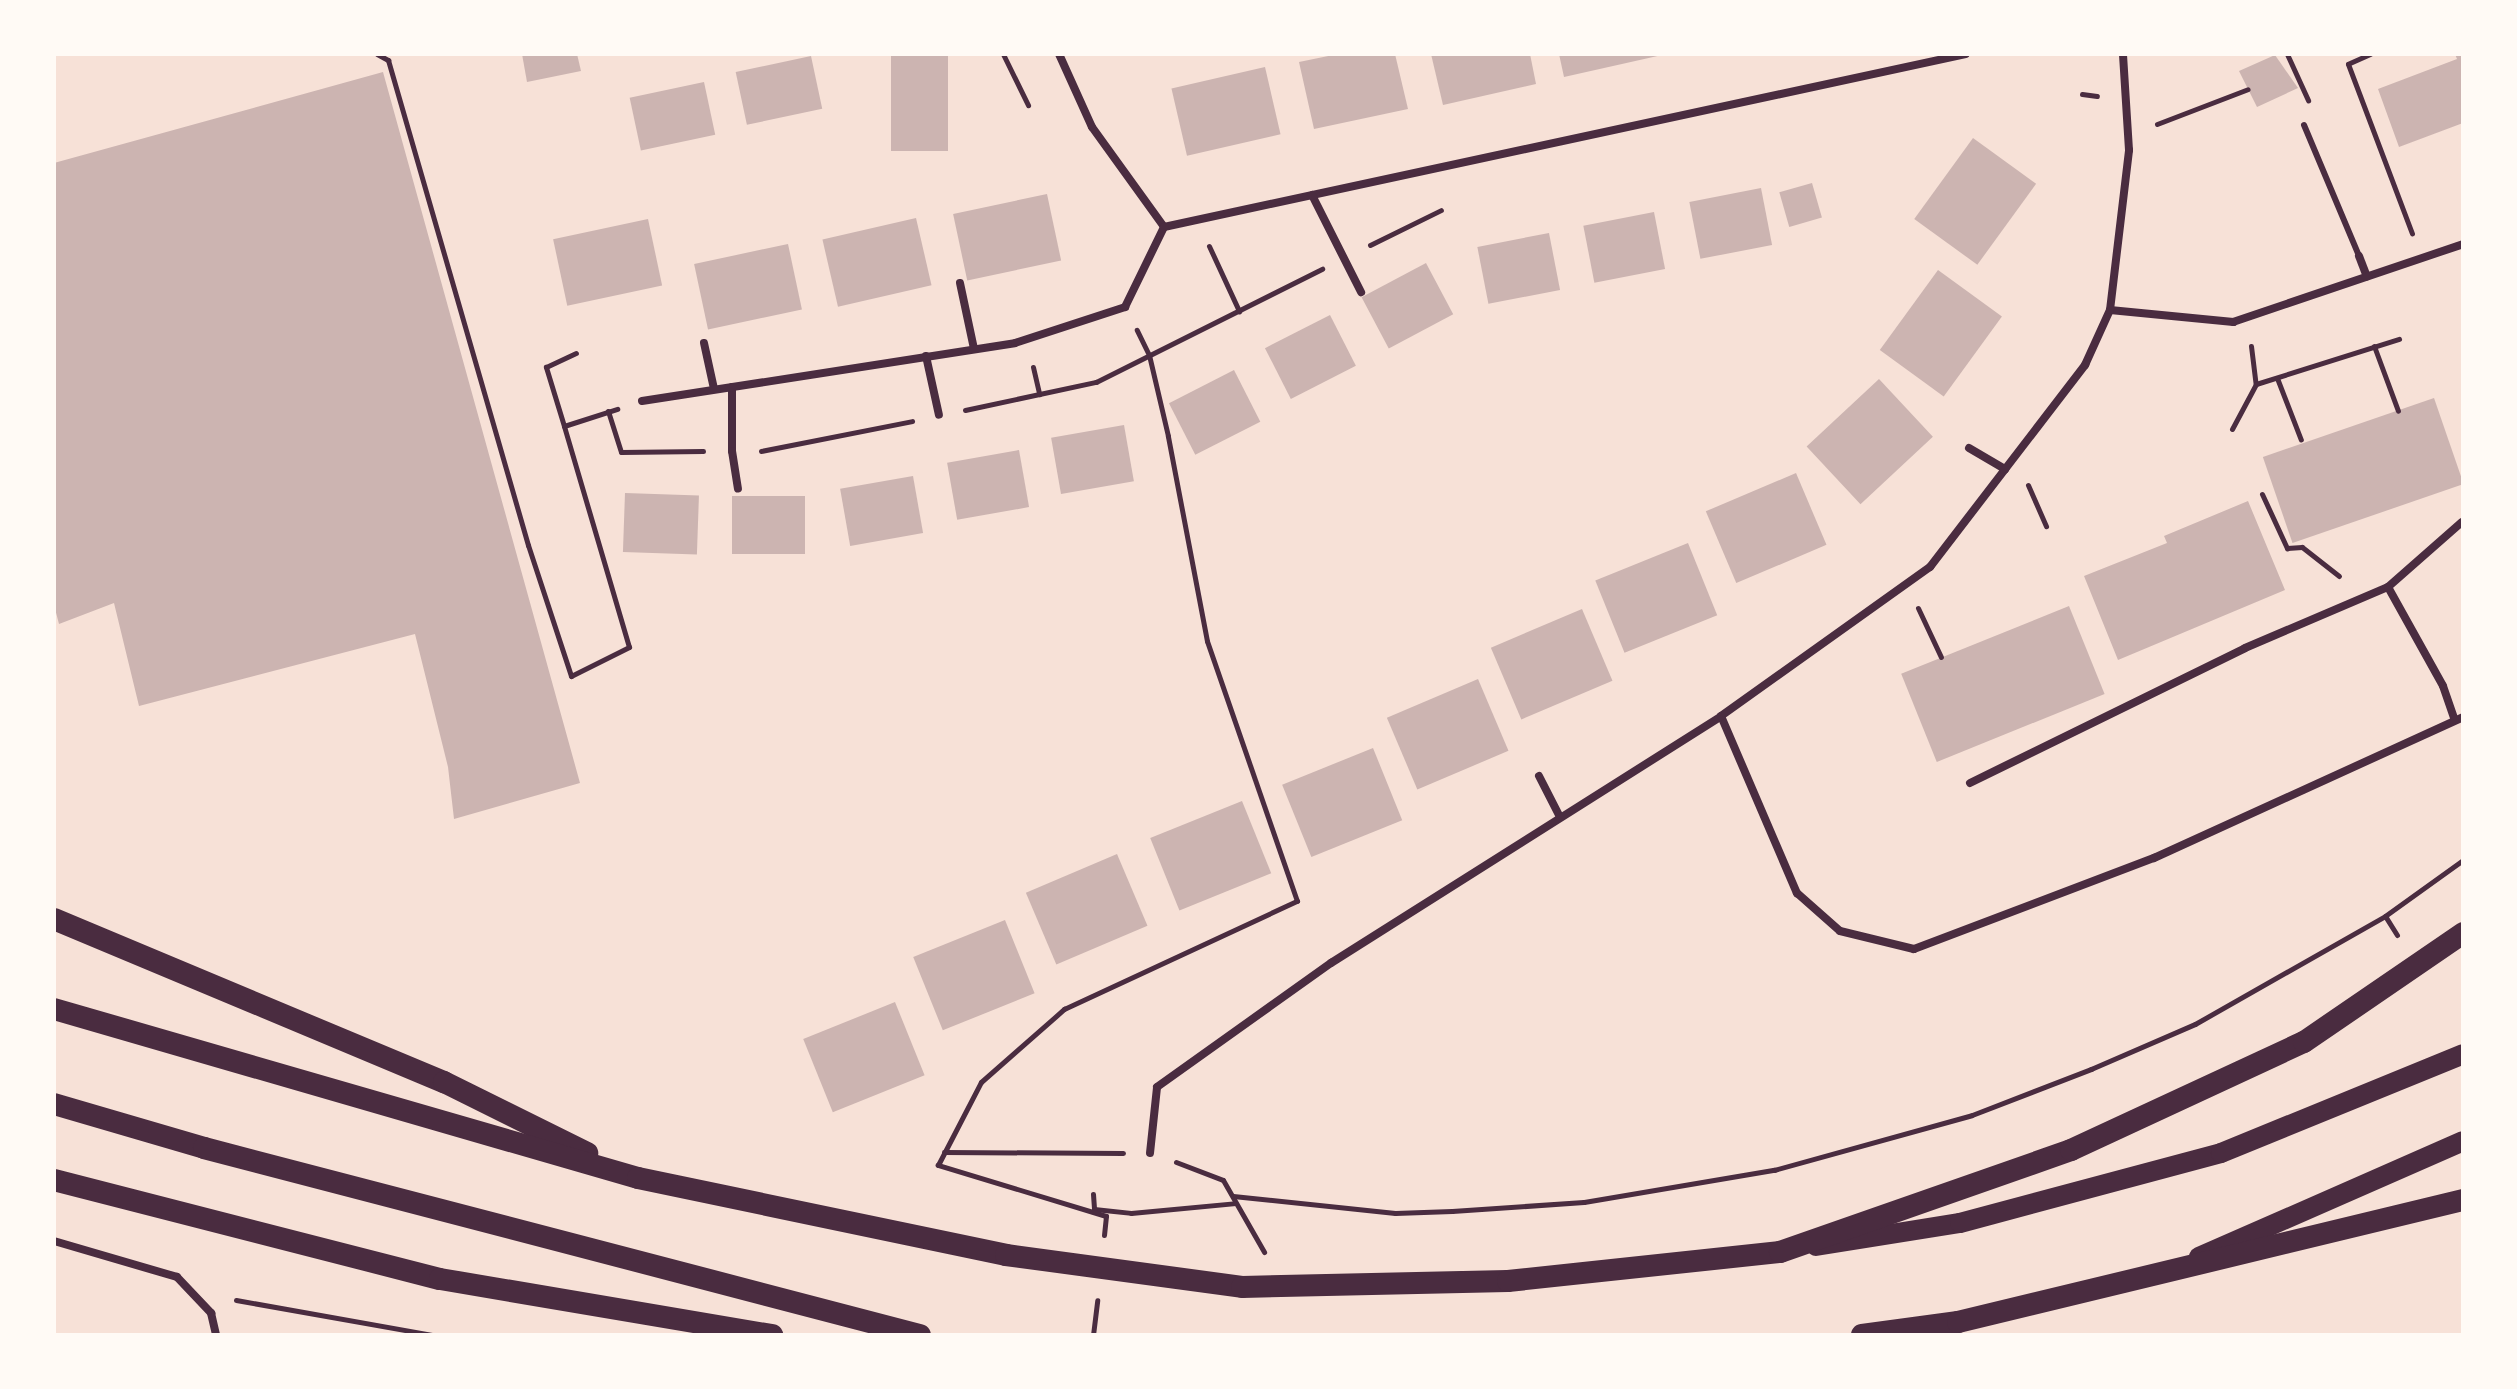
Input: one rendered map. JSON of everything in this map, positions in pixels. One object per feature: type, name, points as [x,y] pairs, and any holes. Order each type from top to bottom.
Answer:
[{"type":"highway","points":[[54,919],[444,1082],[638,1178]]},
{"type":"highway","points":[[54,1009],[638,1178],[1006,1255],[1242,1287],[1508,1281],[1780,1252],[2071,1150],[2304,1042],[2463,933]]},
{"type":"highway","points":[[54,1104],[204,1148],[920,1335]]},
{"type":"highway","points":[[54,1180],[440,1279],[772,1335]]},
{"type":"highway","points":[[1862,1335],[1958,1322],[2463,1200]]},
{"type":"main road","points":[[1780,1252],[1960,1223],[2221,1153],[2463,1054]]},
{"type":"main road","points":[[2155,1276],[2463,1141]]},
{"type":"street","points":[[1059,54],[1092,127],[1164,227]]},
{"type":"street","points":[[1164,227],[1966,54]]},
{"type":"street","points":[[1150,1153],[1157,1087],[1331,963],[1721,716],[1930,567],[2085,365],[2110,310],[2129,150],[2123,54]]},
{"type":"street","points":[[1312,195],[1361,292]]},
{"type":"street","points":[[642,401],[1015,343],[1125,307],[1164,227]]},
{"type":"street","points":[[2110,310],[2233,322],[2463,244]]},
{"type":"street","points":[[2359,256],[2367,277]]},
{"type":"street","points":[[960,283],[974,349]]},
{"type":"street","points":[[704,343],[714,389]]},
{"type":"street","points":[[926,356],[939,415]]},
{"type":"street","points":[[732,387],[732,451],[738,489]]},
{"type":"street","points":[[1969,448],[2005,469]]},
{"type":"street","points":[[1970,783],[2245,648],[2388,587],[2462,522]]},
{"type":"street","points":[[1721,716],[1797,893],[1840,931],[1914,949],[2154,858],[2459,718],[2388,587]]},
{"type":"street","points":[[1539,776],[1560,817]]},
{"type":"street","points":[[54,1241],[156,1267],[197,1293],[211,1313],[216,1335]]},
{"type":"lane","points":[[2304,125],[2359,256]]},
{"type":"path","points":[[377,54],[388,60],[528,545],[571,676],[629,647],[546,367],[576,353]]},
{"type":"path","points":[[1003,54],[1028,105]]},
{"type":"path","points":[[2287,54],[2311,106]]},
{"type":"path","points":[[2370,54],[2348,64],[2415,241]]},
{"type":"path","points":[[2148,128],[2248,89]]},
{"type":"path","points":[[608,411],[621,452],[778,451],[1096,382],[1441,210]]},
{"type":"path","points":[[1198,220],[1239,311]]},
{"type":"path","points":[[938,1165],[981,1082],[1064,1009],[1297,901],[1207,641],[1149,355],[1125,307]]},
{"type":"path","points":[[2256,384],[2399,339]]},
{"type":"path","points":[[2232,429],[2256,384],[2251,345]]},
{"type":"path","points":[[2374,346],[2398,411]]},
{"type":"path","points":[[2277,378],[2301,440]]},
{"type":"path","points":[[564,426],[642,401]]},
{"type":"path","points":[[2026,481],[2046,526]]},
{"type":"path","points":[[2262,494],[2287,548],[2302,547],[2365,597]]},
{"type":"path","points":[[1916,603],[1941,657]]},
{"type":"path","points":[[1233,1196],[1395,1213],[1452,1211],[1584,1202],[1774,1170],[1972,1115],[2195,1024],[2385,916],[2463,860]]},
{"type":"path","points":[[2385,916],[2416,965]]},
{"type":"path","points":[[1093,1194],[1094,1209],[1131,1213],[1236,1203]]},
{"type":"path","points":[[197,1293],[432,1335]]},
{"type":"building","points":[[522,54],[577,54],[581,71],[527,82]]},
{"type":"building","points":[[891,54],[948,54],[948,151],[891,151]]},
{"type":"building","points":[[1338,54],[1395,54],[1408,109],[1314,129],[1299,62]]},
{"type":"building","points":[[1431,54],[1530,54],[1536,84],[1443,105]]},
{"type":"building","points":[[1559,54],[1662,54],[1662,55],[1564,77]]},
{"type":"building","points":[[2455,54],[2463,54],[2463,123],[2399,147],[2378,89],[2457,59]]},
{"type":"building","points":[[2275,55],[2298,88],[2257,107],[2239,71]]},
{"type":"building","points":[[811,56],[822,109],[747,125],[736,72]]},
{"type":"building","points":[[1265,67],[1281,134],[1187,156],[1171,89]]},
{"type":"building","points":[[383,72],[580,783],[454,819],[448,767],[415,634],[139,706],[114,603],[59,624],[54,605],[54,163]]},
{"type":"building","points":[[704,82],[715,135],[641,151],[630,98]]},
{"type":"building","points":[[1973,138],[2036,184],[1977,265],[1914,219]]},
{"type":"building","points":[[1812,183],[1822,218],[1789,227],[1779,192]]},
{"type":"building","points":[[1761,188],[1772,245],[1700,259],[1689,202]]},
{"type":"building","points":[[1047,194],[1061,261],[967,280],[953,214]]},
{"type":"building","points":[[1654,212],[1665,269],[1594,283],[1583,226]]},
{"type":"building","points":[[916,218],[932,285],[838,307],[822,240]]},
{"type":"building","points":[[648,219],[662,286],[567,306],[553,239]]},
{"type":"building","points":[[1549,233],[1560,290],[1488,304],[1477,247]]},
{"type":"building","points":[[788,244],[802,310],[708,329],[694,264]]},
{"type":"building","points":[[1426,263],[1453,314],[1389,348],[1362,297]]},
{"type":"building","points":[[1938,270],[2002,316],[1944,397],[1880,350]]},
{"type":"building","points":[[1330,315],[1356,366],[1291,399],[1265,348]]},
{"type":"building","points":[[1234,370],[1260,422],[1195,455],[1169,403]]},
{"type":"building","points":[[1879,379],[1933,437],[1860,504],[1807,447]]},
{"type":"building","points":[[2434,398],[2463,484],[2292,543],[2263,457]]},
{"type":"building","points":[[1124,425],[1134,481],[1061,494],[1051,438]]},
{"type":"building","points":[[1019,450],[1029,507],[957,520],[947,463]]},
{"type":"building","points":[[1796,473],[1826,545],[1736,583],[1706,511]]},
{"type":"building","points":[[913,476],[923,533],[850,546],[840,489]]},
{"type":"building","points":[[625,493],[699,496],[697,555],[623,552]]},
{"type":"building","points":[[732,496],[805,496],[805,554],[732,554]]},
{"type":"building","points":[[2248,501],[2285,590],[2118,660],[2084,576],[2167,543],[2164,536]]},
{"type":"building","points":[[1688,543],[1717,615],[1625,653],[1595,580]]},
{"type":"building","points":[[2069,606],[2105,694],[1937,762],[1901,674]]},
{"type":"building","points":[[1582,609],[1612,681],[1521,719],[1491,648]]},
{"type":"building","points":[[1478,679],[1508,751],[1417,789],[1387,718]]},
{"type":"building","points":[[1373,748],[1402,820],[1311,857],[1282,785]]},
{"type":"building","points":[[1242,801],[1271,873],[1179,910],[1150,838]]},
{"type":"building","points":[[1117,854],[1147,926],[1056,964],[1026,893]]},
{"type":"building","points":[[1005,920],[1035,993],[943,1030],[913,957]]},
{"type":"building","points":[[895,1002],[925,1075],[833,1112],[803,1039]]}]
